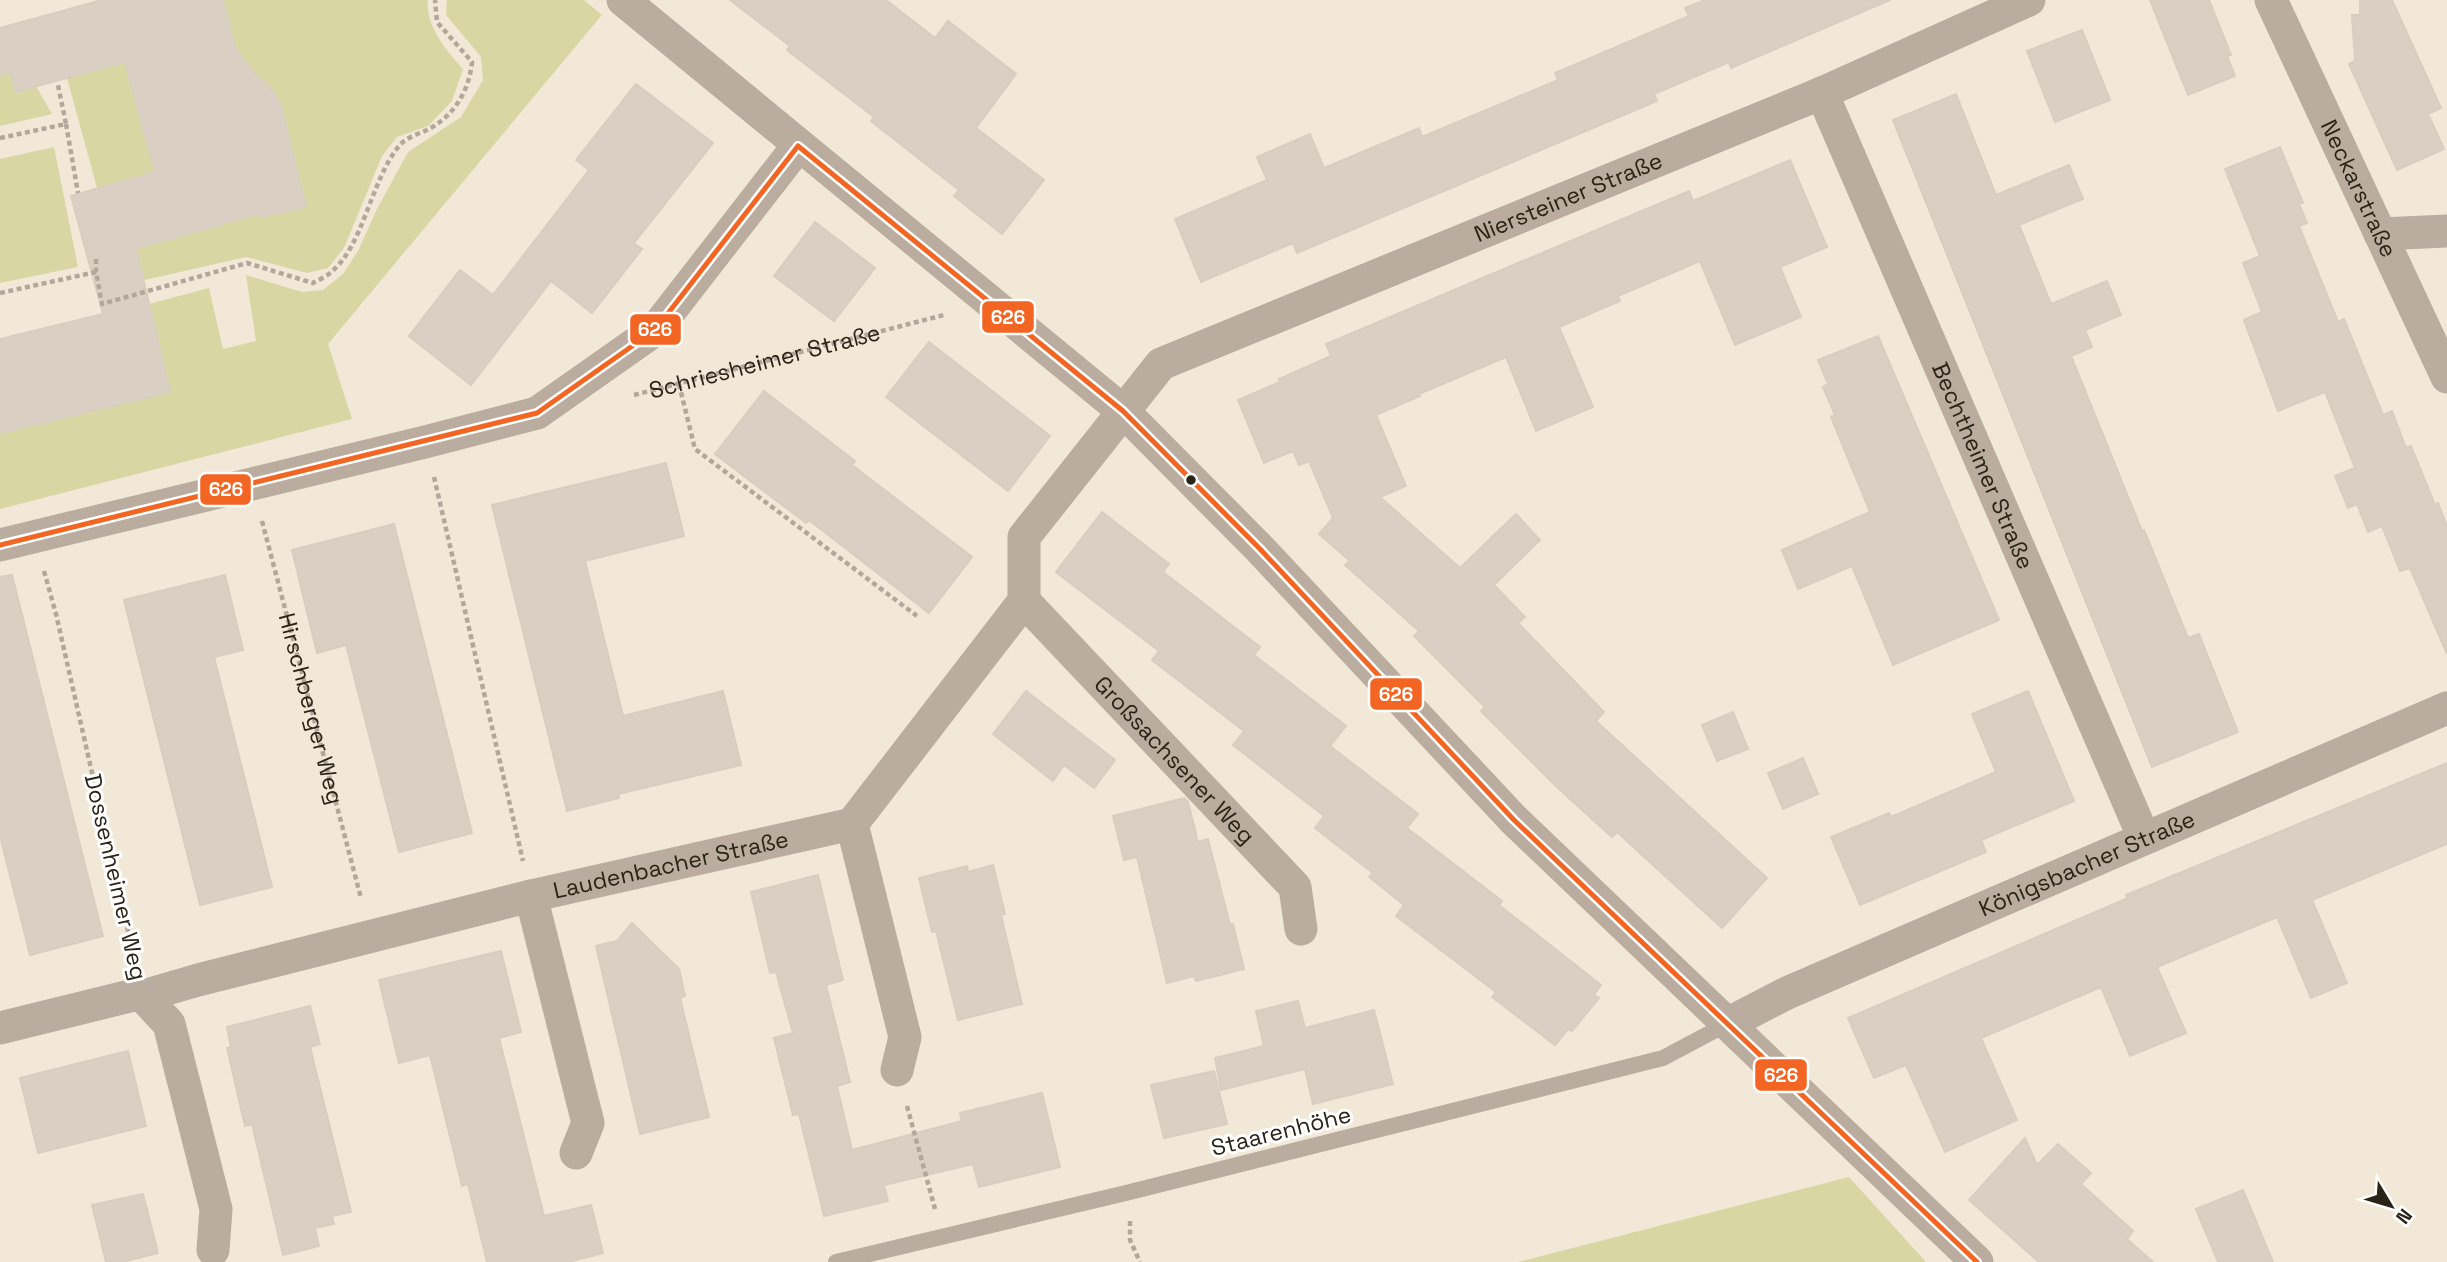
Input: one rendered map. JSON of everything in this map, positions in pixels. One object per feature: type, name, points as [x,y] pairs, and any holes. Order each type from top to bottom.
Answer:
[{"type":"street","points":[[623,0],[1122,411],[1260,549],[1514,820],[1977,1262]]},
{"type":"street","name":"Niersteiner Straße","points":[[1122,411],[1161,364],[1822,93],[2029,0]]},
{"type":"street","name":"Neckarstraße","points":[[2271,0],[2447,377]]},
{"type":"street","name":"Bechtheimer Straße","points":[[1822,93],[2144,838]]},
{"type":"street","name":"Schriesheimer Straße","points":[[0,545],[537,413],[655,330],[798,146]]},
{"type":"street","points":[[2380,234],[2447,231]]},
{"type":"street","points":[[897,1070],[905,1037],[852,824],[1024,601],[1024,537],[1122,411]]},
{"type":"street","name":"Großsachsener Weg","points":[[1024,601],[1295,887],[1301,929]]},
{"type":"street","name":"Königsbacher Straße","points":[[1729,1023],[1787,993],[2447,708]]},
{"type":"street","name":"Laudenbacher Straße","points":[[0,1028],[134,995],[143,996],[371,936],[528,881],[852,824]]},
{"type":"street","points":[[528,881],[588,1123],[576,1153]]},
{"type":"street","name":"Dossenheimer Weg","points":[[143,996],[169,1024],[216,1209],[213,1250]]},
{"type":"lane","name":"Staarenhöhe","points":[[836,1262],[1130,1192],[1663,1058],[1729,1023]]},
{"type":"path","points":[[96,259],[102,304],[247,263],[313,283],[332,272],[347,252],[380,175],[400,143],[450,116],[470,80],[472,62],[437,22],[435,0]]},
{"type":"path","points":[[58,85],[78,193]]},
{"type":"path","points":[[0,138],[66,124]]},
{"type":"path","points":[[0,293],[96,272]]},
{"type":"path","name":"Schriesheimer Straße","points":[[622,398],[992,303]]},
{"type":"path","points":[[679,384],[695,449],[917,616]]},
{"type":"path","points":[[425,442],[528,881]]},
{"type":"path","name":"Hirschberger Weg","points":[[252,483],[371,936]]},
{"type":"path","name":"Dossenheimer Weg","points":[[34,537],[57,614],[143,996]]},
{"type":"path","points":[[897,1070],[943,1237]]},
{"type":"path","points":[[1130,1192],[1130,1240],[1140,1262]]},
{"type":"green space","points":[[223,0],[428,0],[434,29],[463,69],[452,101],[428,126],[397,137],[382,156],[344,248],[328,268],[307,273],[246,257],[123,285],[112,255],[236,221],[257,207],[260,217],[306,206],[281,106],[273,91],[255,74],[236,49]]},
{"type":"green space","points":[[447,0],[584,0],[602,15],[328,344],[352,419],[0,509],[0,433],[170,392],[149,304],[209,288],[223,349],[256,341],[246,275],[302,292],[323,290],[343,274],[358,251],[408,152],[461,117],[483,80],[481,57],[446,15]]},
{"type":"green space","points":[[151,55],[157,77],[131,85],[141,123],[181,165],[97,188],[67,78]]},
{"type":"green space","points":[[0,56],[5,73],[11,72],[16,92],[36,86],[52,114],[0,126]]},
{"type":"green space","points":[[54,147],[78,267],[0,283],[0,159]]},
{"type":"green space","points":[[1849,1177],[1926,1262],[1518,1262]]},
{"type":"building","points":[[102,0],[223,0],[236,49],[255,74],[273,91],[281,106],[306,207],[260,217],[259,214],[136,248],[170,392],[0,433],[0,339],[103,314],[71,196],[155,172],[125,62],[16,92],[11,72],[0,75],[0,28]]},
{"type":"building","points":[[730,0],[886,0],[935,38],[948,21],[1016,74],[976,128],[1044,180],[1002,234],[954,196],[959,190],[871,121],[874,117],[787,50],[790,46]]},
{"type":"building","points":[[1705,0],[1890,0],[1731,68],[1729,62],[1654,94],[1657,101],[1297,253],[1293,243],[1201,282],[1175,219],[1267,180],[1257,157],[1310,134],[1324,168],[1419,128],[1422,137],[1558,80],[1555,73],[1689,16],[1685,8]]},
{"type":"building","points":[[2150,0],[2209,0],[2231,55],[2227,56],[2235,76],[2188,95]]},
{"type":"building","points":[[2360,0],[2392,0],[2441,108],[2428,114],[2444,149],[2397,170],[2349,64],[2355,61],[2352,15],[2360,15]]},
{"type":"building","points":[[2082,30],[2110,100],[2055,122],[2027,51]]},
{"type":"building","points":[[636,84],[713,143],[634,243],[642,249],[592,313],[551,281],[471,385],[409,336],[460,270],[493,295],[589,170],[576,160]]},
{"type":"building","points":[[1956,94],[1996,195],[2069,165],[2083,199],[2019,225],[2051,304],[2107,281],[2121,315],[2085,330],[2092,347],[2071,356],[2188,638],[2199,634],[2238,732],[2152,767],[1893,120]]},
{"type":"building","points":[[2280,147],[2303,203],[2299,204],[2307,223],[2299,226],[2338,322],[2344,319],[2383,415],[2392,411],[2406,448],[2411,446],[2435,505],[2438,503],[2447,526],[2447,654],[2410,568],[2400,571],[2382,526],[2368,532],[2357,504],[2348,508],[2335,476],[2355,468],[2325,392],[2278,411],[2244,320],[2262,312],[2243,263],[2260,256],[2225,169]]},
{"type":"building","points":[[1790,160],[1827,247],[1780,267],[1801,317],[1735,345],[1700,261],[1618,296],[1620,301],[1559,327],[1593,407],[1536,431],[1506,357],[1376,415],[1406,486],[1380,497],[1460,568],[1516,514],[1540,540],[1494,585],[1525,617],[1518,623],[1604,712],[1596,721],[1767,878],[1722,928],[1617,832],[1612,837],[1558,788],[1481,711],[1485,707],[1414,636],[1419,631],[1345,565],[1350,561],[1319,534],[1333,518],[1309,461],[1299,465],[1293,451],[1264,463],[1238,400],[1331,356],[1326,344],[1689,191],[1693,201]]},
{"type":"building","points":[[815,222],[875,268],[834,321],[774,276]]},
{"type":"building","points":[[1878,336],[1999,620],[1893,665],[1852,566],[1798,589],[1782,550],[1870,512],[1831,417],[1835,415],[1823,387],[1828,384],[1818,360]]},
{"type":"building","points":[[929,342],[1050,436],[1008,491],[886,397]]},
{"type":"building","points":[[764,391],[855,461],[852,465],[972,557],[929,613],[809,520],[806,523],[715,454]]},
{"type":"building","points":[[666,463],[684,536],[585,561],[623,716],[723,691],[741,765],[618,794],[619,798],[567,811],[492,505]]},
{"type":"building","points":[[1102,512],[1169,564],[1163,572],[1260,647],[1254,655],[1346,726],[1330,746],[1418,814],[1407,828],[1502,901],[1499,905],[1601,985],[1594,995],[1599,998],[1572,1031],[1568,1029],[1555,1045],[1492,997],[1496,992],[1396,916],[1404,905],[1369,877],[1373,873],[1315,828],[1324,816],[1233,745],[1244,731],[1152,660],[1159,651],[1056,572]]},
{"type":"building","points":[[394,524],[472,833],[399,852],[346,645],[317,653],[292,550]]},
{"type":"building","points":[[12,575],[103,936],[30,955],[0,836],[0,577]]},
{"type":"building","points":[[225,575],[243,650],[214,657],[272,887],[200,905],[124,600]]},
{"type":"building","points":[[1026,691],[1115,760],[1094,788],[1064,765],[1053,781],[993,734]]},
{"type":"building","points":[[2028,691],[2074,801],[1981,840],[1986,852],[1860,905],[1831,837],[1889,813],[1891,817],[1996,772],[1972,714]]},
{"type":"building","points":[[1733,712],[1748,749],[1717,761],[1702,725]]},
{"type":"building","points":[[1803,758],[1818,794],[1783,809],[1768,773]]},
{"type":"building","points":[[2447,763],[2447,844],[2312,900],[2347,983],[2311,998],[2277,917],[2157,967],[2186,1033],[2130,1056],[2101,987],[1981,1038],[2017,1120],[1945,1152],[1906,1065],[1874,1078],[1848,1018],[2128,898],[2126,895]]},
{"type":"building","points":[[1184,798],[1188,802],[1198,842],[1208,839],[1244,969],[1196,981],[1194,976],[1167,983],[1137,857],[1124,860],[1113,816]]},
{"type":"building","points":[[993,865],[1005,914],[1001,915],[1022,1004],[958,1020],[936,931],[932,932],[919,878],[967,866],[968,872]]},
{"type":"building","points":[[818,875],[843,980],[826,985],[850,1082],[837,1086],[852,1150],[962,1121],[960,1113],[1042,1093],[1060,1167],[979,1187],[973,1164],[884,1185],[888,1201],[824,1216],[799,1114],[793,1115],[774,1038],[793,1033],[776,972],[770,973],[751,892]]},
{"type":"building","points":[[632,923],[679,969],[685,996],[680,998],[709,1117],[640,1134],[596,946],[617,941]]},
{"type":"building","points":[[501,951],[521,1032],[499,1038],[544,1216],[591,1205],[603,1253],[568,1262],[487,1262],[468,1184],[462,1186],[430,1055],[399,1063],[379,980]]},
{"type":"building","points":[[1298,1001],[1305,1028],[1374,1010],[1393,1084],[1313,1104],[1305,1069],[1221,1090],[1215,1058],[1264,1046],[1256,1011]]},
{"type":"building","points":[[310,1006],[320,1044],[310,1047],[351,1212],[332,1216],[334,1224],[315,1228],[319,1246],[283,1255],[252,1124],[245,1126],[227,1048],[231,1047],[227,1027]]},
{"type":"building","points":[[128,1051],[146,1126],[38,1153],[20,1078]]},
{"type":"building","points":[[1214,1071],[1227,1124],[1164,1138],[1151,1085]]},
{"type":"building","points":[[2025,1138],[2037,1165],[2058,1144],[2091,1173],[2081,1184],[2133,1231],[2127,1239],[2153,1262],[2039,1262],[1969,1200]]},
{"type":"building","points":[[2243,1190],[2273,1262],[2218,1262],[2196,1209]]},
{"type":"building","points":[[143,1194],[158,1253],[122,1262],[106,1262],[92,1205]]},
{"type":"transit line","name":"626","points":[[798,146],[1123,411],[1260,549],[1514,820],[1977,1262]]},
{"type":"transit line","name":"626","points":[[0,545],[537,413],[655,330],[798,146]]}]
